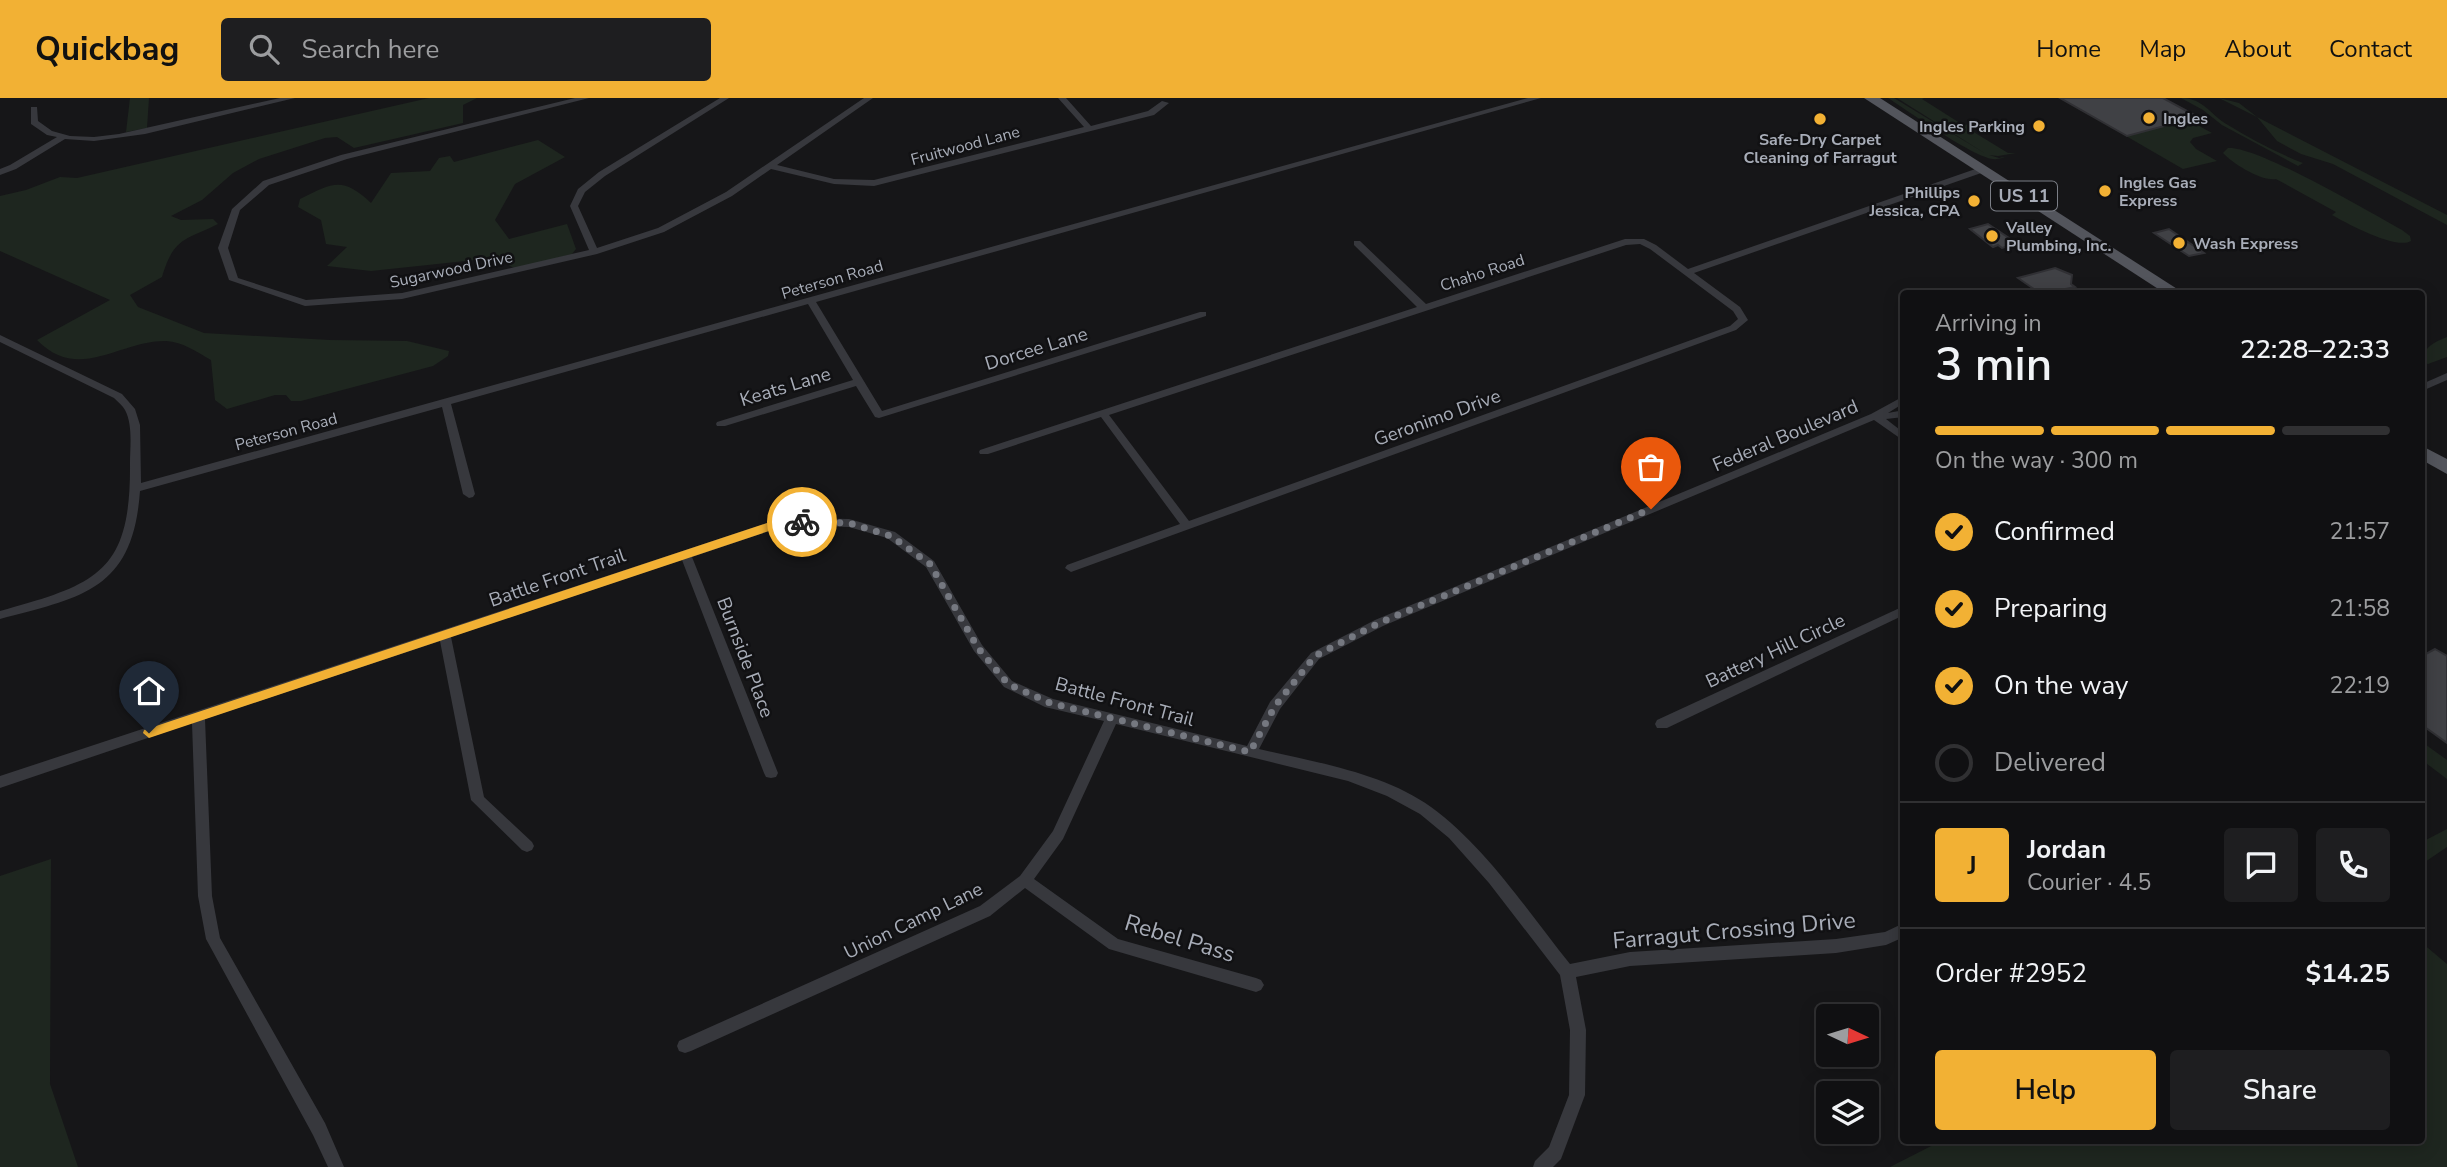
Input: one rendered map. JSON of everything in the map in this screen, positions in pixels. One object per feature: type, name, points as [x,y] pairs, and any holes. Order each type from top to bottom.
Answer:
[{"type":"main road","name":"US 11","points":[[1871,98],[2172,290]]},
{"type":"main road","points":[[2425,455],[2447,468]]},
{"type":"street","points":[[219,98],[220,113]]},
{"type":"street","points":[[34,109],[34,122],[41,130],[63,137],[107,138],[290,98]]},
{"type":"street","name":"Sugarwood Drive","points":[[585,98],[344,157],[266,183],[236,209],[223,248],[234,280],[305,303],[402,296],[594,252],[660,230],[729,194],[869,98]]},
{"type":"street","points":[[594,252],[574,205],[582,191],[602,174],[724,98]]},
{"type":"street","points":[[1062,98],[1088,127]]},
{"type":"street","name":"Peterson Road","points":[[134,489],[1538,98]]},
{"type":"street","name":"Fruitwood Lane","points":[[770,166],[825,181],[850,185],[874,183],[1151,113],[1165,103]]},
{"type":"street","points":[[0,172],[63,137]]},
{"type":"street","points":[[1688,272],[1984,169]]},
{"type":"street","name":"Chaho Road","points":[[984,452],[1625,242],[1641,242],[1653,247],[1688,272]]},
{"type":"street","points":[[1357,243],[1424,308]]},
{"type":"street","name":"Geronimo Drive","points":[[1071,568],[1733,328],[1743,320],[1737,309],[1688,272]]},
{"type":"street","points":[[811,301],[859,382]]},
{"type":"street","name":"Dorcee Lane","points":[[859,382],[879,415],[1203,314]]},
{"type":"street","points":[[0,338],[118,396],[130,409],[135,425],[131,529],[117,562],[91,584],[74,593],[0,615]]},
{"type":"street","points":[[2425,386],[2447,376]]},
{"type":"street","name":"Keats Lane","points":[[721,424],[859,382]]},
{"type":"street","points":[[446,404],[469,494]]},
{"type":"street","points":[[1102,412],[1187,526]]},
{"type":"street","points":[[1889,414],[1900,432]]},
{"type":"street","name":"Federal Boulevard","points":[[1250,752],[1275,706],[1315,656],[1379,623],[1889,414]]},
{"type":"street","name":"Battle Front Trail","points":[[0,782],[771,526],[804,522],[849,523],[891,536],[930,564],[978,648],[1008,684],[1050,703],[1111,720],[1349,776],[1392,792],[1425,810],[1454,834],[1494,879],[1567,972],[1578,1030],[1577,1095],[1555,1153],[1541,1167]]},
{"type":"street","name":"Burnside Place","points":[[685,554],[771,773]]},
{"type":"street","name":"Battery Hill Circle","points":[[1662,724],[1900,612]]},
{"type":"street","points":[[445,635],[478,800],[527,846]]},
{"type":"street","points":[[198,716],[205,896],[214,939],[319,1129],[336,1167]]},
{"type":"street","name":"Union Camp Lane","points":[[685,1046],[985,911],[1025,880],[1058,835],[1111,720]]},
{"type":"street","name":"Rebel Pass","points":[[1025,880],[1114,944],[1256,985]]},
{"type":"street","name":"Farragut Crossing Drive","points":[[1567,972],[1630,959],[1836,946],[1886,938],[1900,932]]},
{"type":"shaded area","points":[[130,98],[149,98],[147,128],[126,132]]},
{"type":"shaded area","points":[[429,98],[477,98],[463,105],[463,123],[354,148],[337,137],[325,138],[259,159],[233,173],[202,200],[171,216],[181,220],[213,219],[218,224],[182,242],[171,254],[162,277],[130,295],[138,307],[204,333],[407,341],[449,351],[448,356],[433,366],[301,401],[291,401],[286,395],[275,395],[227,409],[215,400],[211,360],[184,345],[166,341],[149,342],[84,359],[68,358],[53,352],[37,340],[110,300],[0,251],[0,196],[26,190],[60,177],[77,178]]},
{"type":"shaded area","points":[[1888,98],[1894,98],[1986,154],[1897,98],[1924,98],[1922,99],[1963,125],[1971,124],[1967,128],[2008,153],[2016,153],[1989,155],[1999,158],[2009,156],[1997,159],[1984,156],[1956,142]]},
{"type":"shaded area","points":[[2181,98],[2196,101],[2237,130],[2303,163],[2298,166],[2222,125]]},
{"type":"shaded area","points":[[2219,98],[2239,103],[2257,117]]},
{"type":"shaded area","points":[[2257,117],[2447,215],[2447,225],[2333,164],[2301,154],[2277,141]]},
{"type":"shaded area","points":[[2188,120],[2212,133],[2193,138],[2190,142],[2196,149],[2217,161],[2183,169],[2126,136]]},
{"type":"shaded area","points":[[538,140],[565,157],[515,184],[495,220],[509,239],[567,224],[576,249],[572,254],[516,269],[494,258],[371,271],[327,266],[347,247],[326,244],[321,220],[298,207],[300,199],[337,185],[352,189],[371,203],[391,173],[430,171],[439,158],[450,156],[454,162]]},
{"type":"shaded area","points":[[2228,148],[2263,157],[2314,181],[2402,230],[2410,236],[2411,241],[2404,243],[2384,239],[2349,224],[2332,215],[2336,212],[2276,179],[2255,175],[2233,162],[2223,153]]},
{"type":"shaded area","points":[[2447,337],[2447,357],[2425,364],[2425,351],[2433,343]]},
{"type":"shaded area","points":[[2425,744],[2447,760],[2447,779],[2425,762]]},
{"type":"shaded area","points":[[2447,829],[2447,847],[2425,862],[2425,840]]},
{"type":"shaded area","points":[[51,859],[50,1084],[78,1167],[0,1167],[0,876]]},
{"type":"shaded area","points":[[2425,946],[2447,964],[2447,1167],[1890,1167],[1935,1144],[2425,1144]]},
{"type":"building","name":"Ingles","points":[[2060,98],[2163,98],[2198,117],[2127,136]]},
{"type":"building","name":"Valley Plumbing, Inc.","points":[[1988,224],[2016,244],[2002,248],[1998,245],[1993,247],[1970,229]]},
{"type":"building","name":"Wash Express","points":[[2169,229],[2204,253],[2189,256],[2154,233]]},
{"type":"building","points":[[2055,268],[2072,275],[2071,284],[2075,287],[2035,290],[2018,278]]},
{"type":"building","points":[[2435,649],[2447,656],[2447,743],[2425,727],[2425,654]]},
{"type":"way so far","points":[[802,522],[849,523],[891,536],[930,564],[978,648],[1008,684],[1050,703],[1250,752],[1275,706],[1315,656],[1379,623],[1651,509]]},
{"type":"place","name":"Ingles","points":[[2149,118]]},
{"type":"place","name":"Safe-Dry Carpet Cleaning of Farragut","points":[[1820,119]]},
{"type":"place","name":"Ingles Parking","points":[[2039,126]]},
{"type":"place","name":"Ingles Gas Express","points":[[2105,191]]},
{"type":"place","name":"Phillips Jessica, CPA","points":[[1974,201]]},
{"type":"place","name":"Valley Plumbing, Inc.","points":[[1992,236]]},
{"type":"place","name":"Wash Express","points":[[2179,243]]},
{"type":"route","points":[[149,733],[771,526],[802,522]]}]
